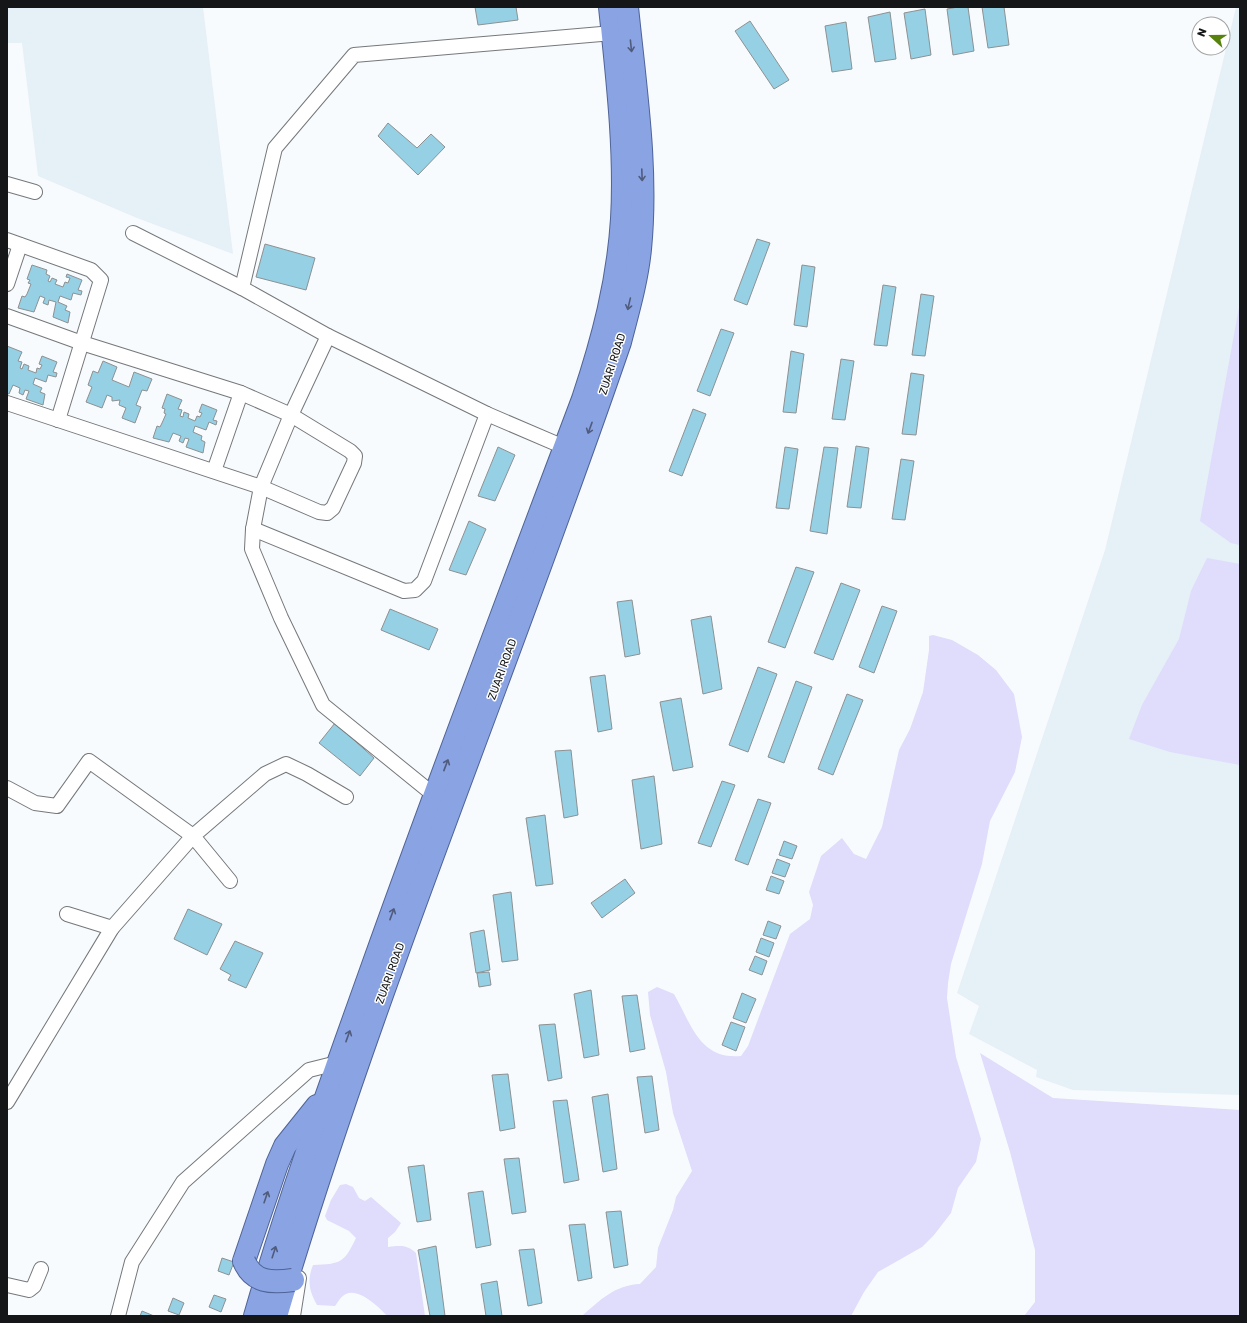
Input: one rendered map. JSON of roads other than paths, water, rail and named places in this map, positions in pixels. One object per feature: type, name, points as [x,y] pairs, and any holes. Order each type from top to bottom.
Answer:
[{"type":"highway","name":"ZUARI ROAD","points":[[256,1316],[268,1270],[335,1097],[573,451],[602,340],[614,286],[622,219],[622,162],[610,7]]},
{"type":"highway","name":"ZUARI ROAD","points":[[276,1316],[298,1242],[335,1097],[338,1064],[434,795],[573,451],[620,342],[640,250],[643,197],[640,135],[626,7]]},
{"type":"highway","points":[[335,1097],[348,1114],[347,1124],[296,1279],[273,1283],[258,1278],[248,1270],[244,1260],[277,1164],[285,1146],[335,1097]]},
{"type":"street","points":[[242,288],[275,148],[354,55],[612,33]]},
{"type":"street","points":[[7,184],[35,192]]},
{"type":"street","points":[[132,233],[242,288],[328,336],[486,414],[573,451]]},
{"type":"street","points":[[7,284],[13,242],[90,270],[101,280],[58,420]]},
{"type":"street","points":[[7,316],[82,343],[241,393],[291,415],[350,451],[355,456],[354,463],[333,508],[326,513],[320,512],[261,487],[7,403]]},
{"type":"street","points":[[328,336],[291,415],[261,487],[253,529],[252,549],[281,618],[323,705],[434,795]]},
{"type":"street","points":[[214,471],[241,393]]},
{"type":"street","points":[[253,529],[404,591],[415,590],[424,581],[486,414]]},
{"type":"street","points":[[7,788],[35,803],[57,806],[89,761],[193,836],[230,881]]},
{"type":"street","points":[[7,1102],[112,928],[193,836],[265,774],[286,764],[307,774],[346,797]]},
{"type":"street","points":[[67,914],[112,928]]},
{"type":"street","points":[[118,1316],[132,1262],[183,1182],[309,1070],[338,1064]]},
{"type":"street","points":[[7,1285],[29,1290],[34,1286],[41,1269]]},
{"type":"street","points":[[293,1316],[296,1279]]}]
